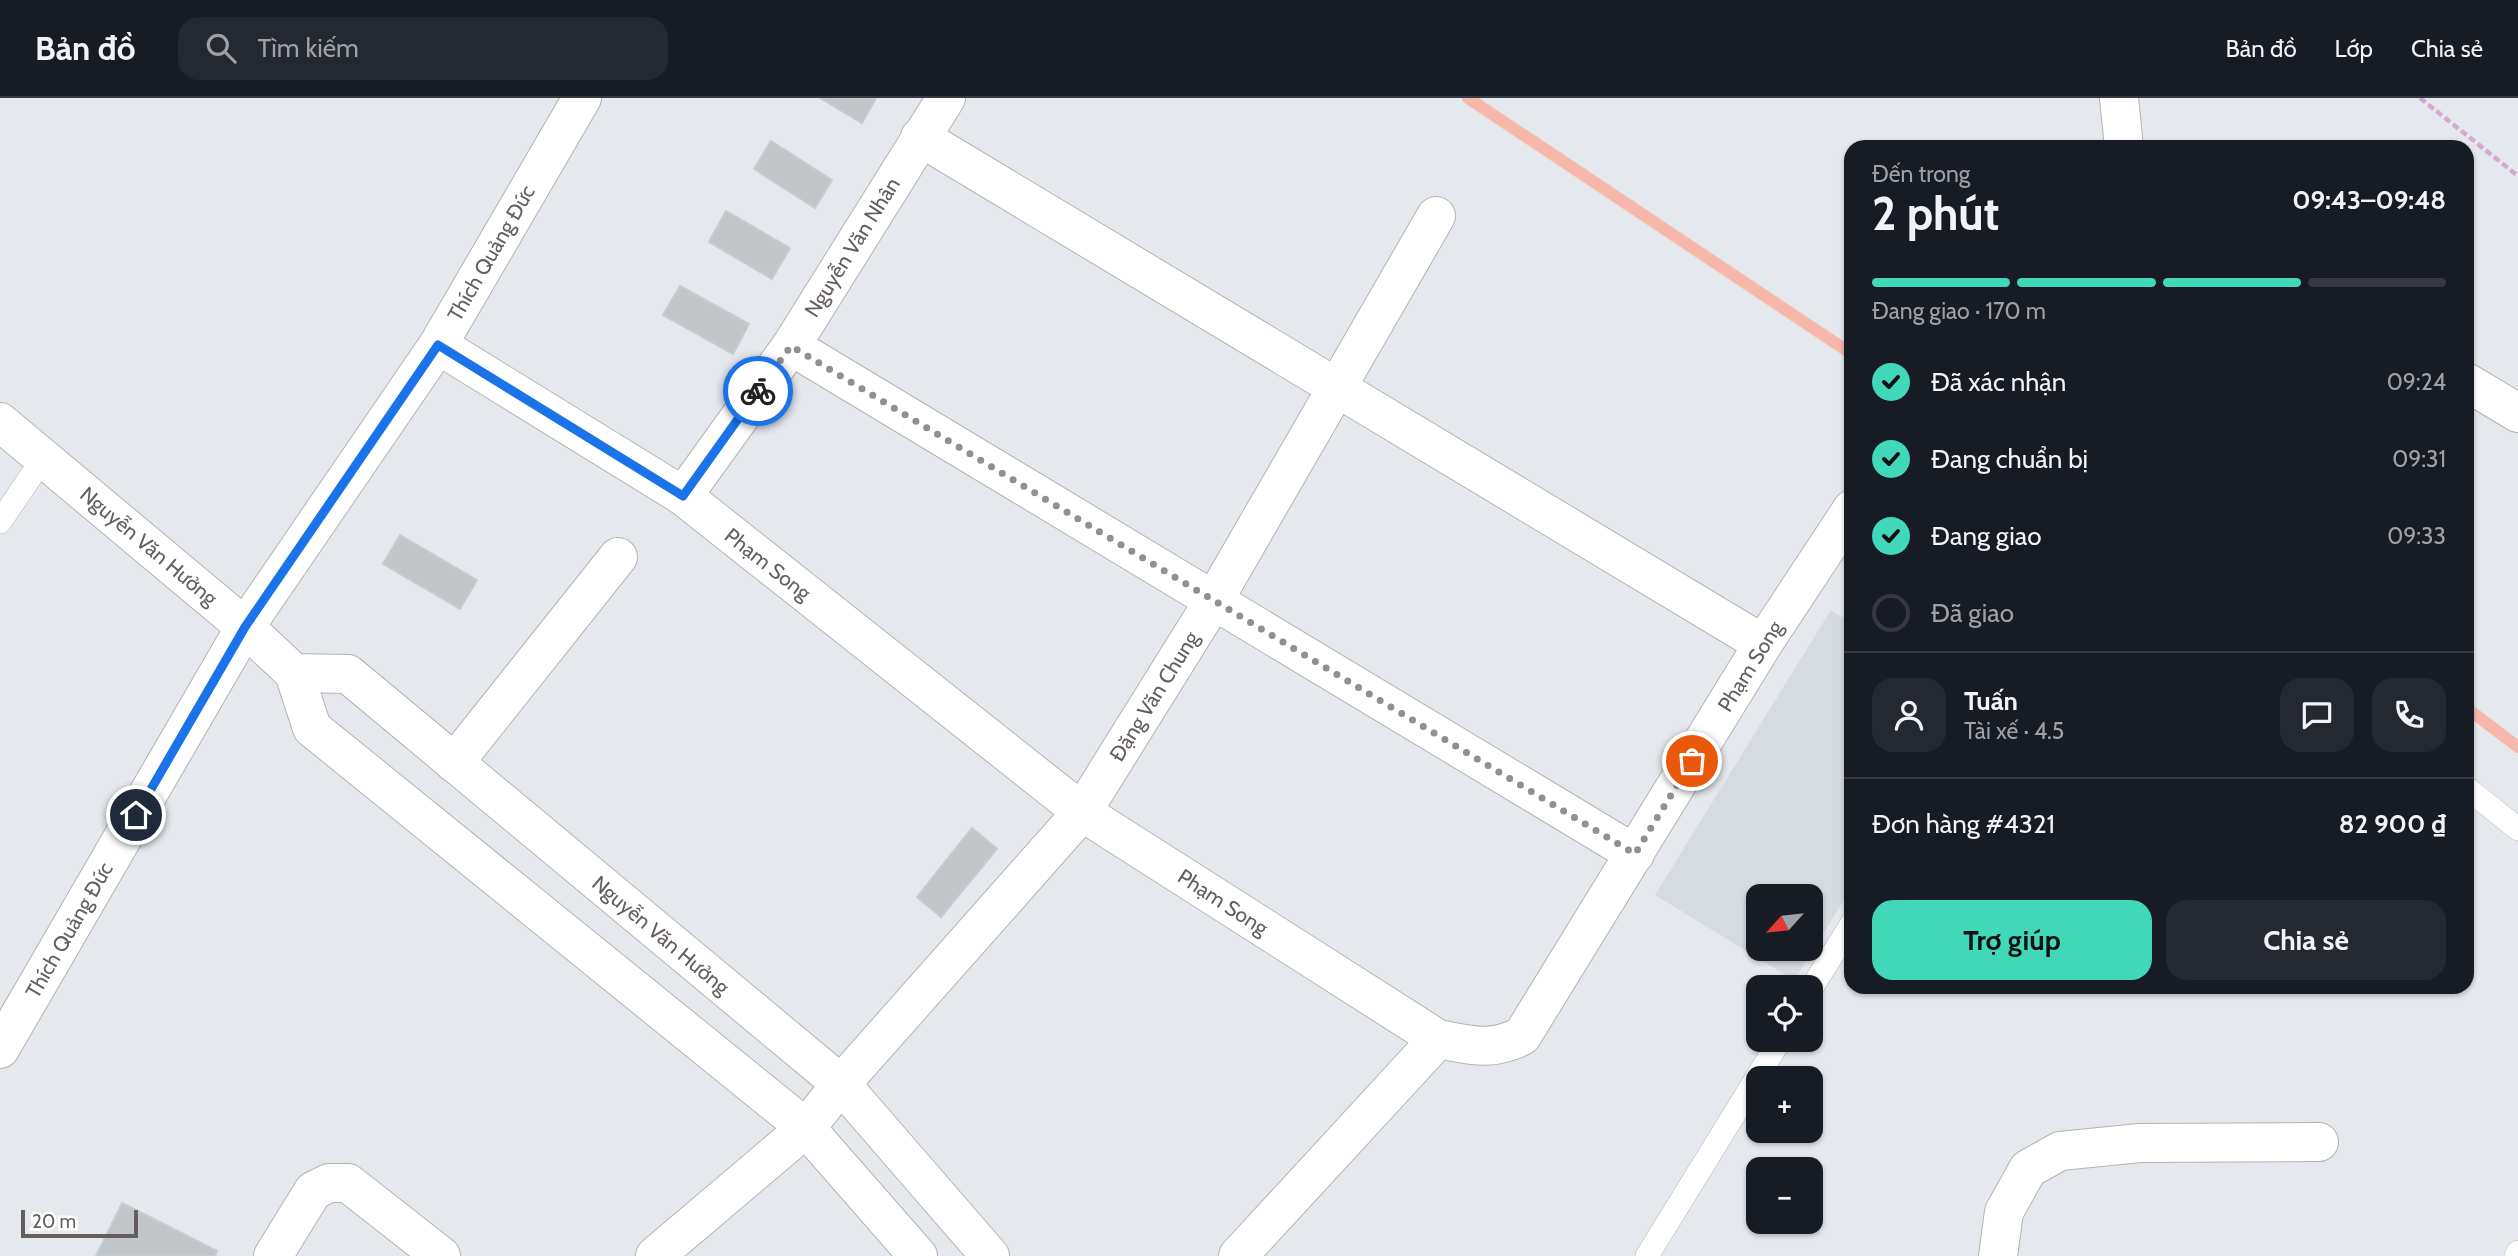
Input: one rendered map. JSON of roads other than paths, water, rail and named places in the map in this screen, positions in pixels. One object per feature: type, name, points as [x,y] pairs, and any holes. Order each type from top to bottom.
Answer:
[{"type":"street","name":"Thích Quảng Đức","points":[[0,1049],[245,627],[438,345],[582,98]]},
{"type":"street","name":"Nguyễn Văn Nhân","points":[[683,496],[791,346],[946,98]]},
{"type":"street","points":[[2119,98],[2123,140]]},
{"type":"street","points":[[920,137],[1763,644]]},
{"type":"street","name":"Đặng Văn Chung","points":[[655,1256],[806,1128],[841,1084],[1082,812],[1214,600],[1436,216]]},
{"type":"street","name":"Phạm Song","points":[[438,345],[683,496],[1082,812],[1438,1039],[1488,1048],[1506,1045],[1522,1036],[1763,644],[1844,521]]},
{"type":"street","points":[[791,346],[1635,854]]},
{"type":"street","points":[[2474,387],[2518,413]]},
{"type":"street","name":"Nguyễn Văn Hưởng","points":[[0,422],[245,627],[294,673],[312,728],[806,1128],[918,1256]]},
{"type":"street","points":[[454,764],[618,558]]},
{"type":"street","name":"Nguyễn Văn Hưởng","points":[[294,673],[348,674],[841,1084],[990,1256]]},
{"type":"street","points":[[1238,1256],[1438,1039]]},
{"type":"street","points":[[1998,1256],[2004,1212],[2028,1169],[2060,1151],[2140,1143],[2319,1142]]},
{"type":"street","points":[[273,1256],[313,1191],[329,1182],[348,1183],[441,1256]]},
{"type":"lane","points":[[0,522],[44,457]]},
{"type":"lane","points":[[2474,794],[2518,829]]},
{"type":"lane","points":[[1820,975],[1844,936]]},
{"type":"lane","points":[[1647,1256],[1773,1052]]},
{"type":"waterway","points":[[1468,98],[1844,349]]},
{"type":"waterway","points":[[2474,714],[2518,747]]}]
